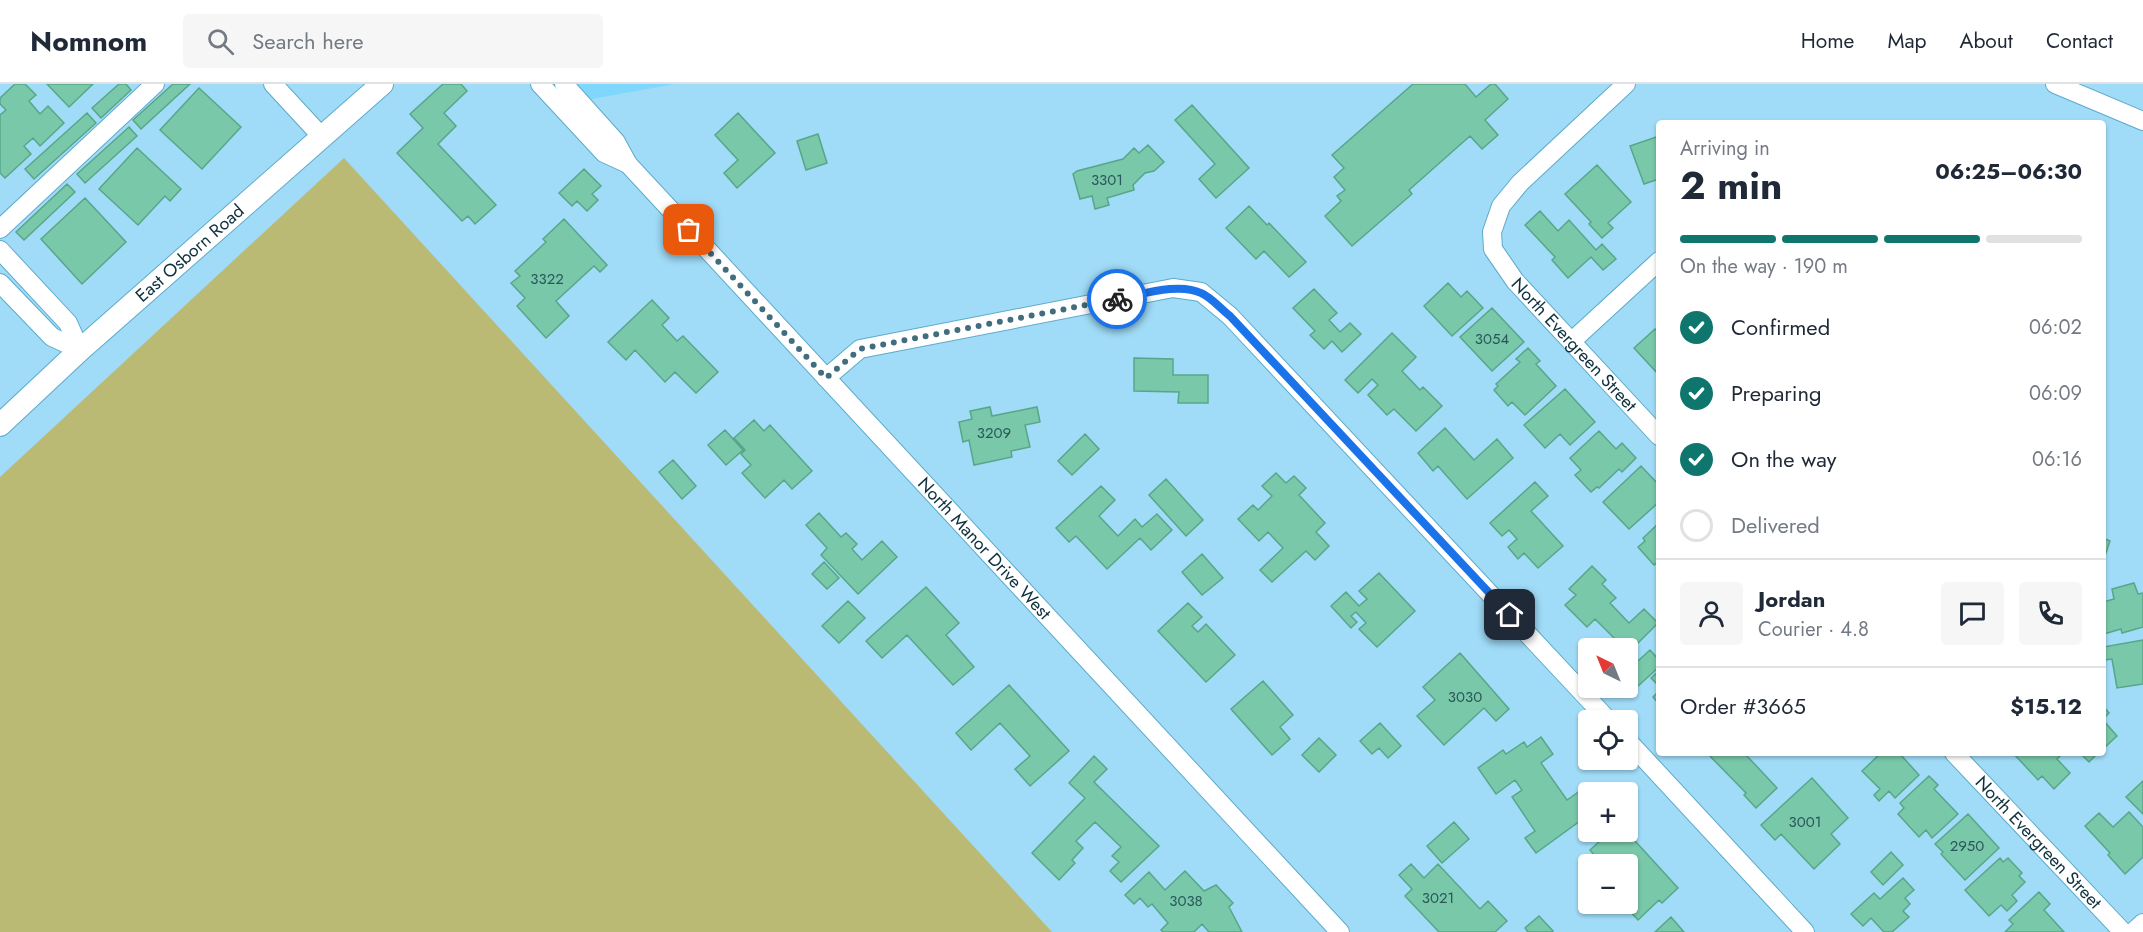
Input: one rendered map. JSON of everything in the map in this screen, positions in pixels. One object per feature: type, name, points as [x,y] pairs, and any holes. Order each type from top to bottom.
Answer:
[{"type":"main road","name":"East Osborn Road","points":[[0,425],[80,350],[382,84]]},
{"type":"street","points":[[0,230],[155,84]]},
{"type":"street","points":[[273,84],[322,137]]},
{"type":"street","name":"North Manor Drive West","points":[[564,84],[616,142],[628,164],[1340,932]]},
{"type":"street","name":"North Evergreen Street","points":[[1625,84],[1520,183],[1501,206],[1492,232],[1493,249],[1515,281],[1656,433]]},
{"type":"street","points":[[2055,84],[2143,122]]},
{"type":"street","name":"North Manor Drive West","points":[[544,86],[604,153],[628,164]]},
{"type":"street","points":[[0,250],[68,323],[80,350]]},
{"type":"street","points":[[1572,341],[1656,264]]},
{"type":"street","points":[[0,283],[52,338],[80,350]]},
{"type":"street","points":[[14,298],[30,283]]},
{"type":"street","points":[[826,378],[860,349],[1173,288],[1201,292],[1230,316],[1599,710]]},
{"type":"street","points":[[1638,752],[1805,932]]},
{"type":"street","name":"North Evergreen Street","points":[[1957,756],[2123,932]]},
{"type":"street","points":[[2133,932],[2143,923]]},
{"type":"shaded area","points":[[572,84],[675,84],[586,100]]},
{"type":"shaded area","points":[[344,158],[1052,932],[0,932],[0,477]]},
{"type":"building","points":[[15,84],[25,84],[36,95],[29,101],[40,114],[48,106],[64,123],[40,146],[33,138],[24,146],[31,154],[5,178],[0,173],[0,115],[6,110],[0,104],[0,98]]},
{"type":"building","points":[[47,84],[93,84],[69,107]]},
{"type":"building","points":[[119,84],[126,84],[131,90],[101,118],[92,108]]},
{"type":"building","points":[[173,84],[190,84],[141,129],[133,120]]},
{"type":"building","points":[[443,84],[461,84],[467,91],[444,113],[456,126],[438,144],[496,205],[475,224],[468,216],[462,221],[397,153],[423,128],[410,114]]},
{"type":"building","points":[[1413,84],[1465,84],[1476,97],[1491,84],[1495,84],[1508,99],[1485,120],[1498,135],[1482,149],[1470,136],[1409,190],[1412,194],[1352,246],[1325,216],[1341,201],[1337,196],[1345,190],[1334,177],[1344,168],[1332,155]]},
{"type":"building","points":[[199,88],[241,127],[202,169],[160,130]]},
{"type":"building","points":[[1192,105],[1249,168],[1216,198],[1199,179],[1215,164],[1175,120]]},
{"type":"building","points":[[87,113],[96,123],[34,179],[25,169]]},
{"type":"building","points":[[738,113],[775,153],[737,188],[724,173],[738,160],[715,135]]},
{"type":"building","points":[[129,127],[137,136],[85,183],[77,174]]},
{"type":"building","points":[[818,134],[827,163],[806,170],[797,141]]},
{"type":"building","points":[[1656,137],[1656,180],[1644,184],[1630,146]]},
{"type":"building","points":[[1148,145],[1164,162],[1154,171],[1145,173],[1133,185],[1134,190],[1107,198],[1109,205],[1095,209],[1092,196],[1080,199],[1073,174],[1123,159],[1134,148],[1139,153]]},
{"type":"building","points":[[137,148],[181,189],[170,201],[165,196],[138,225],[99,189]]},
{"type":"building","points":[[1597,165],[1631,202],[1608,223],[1613,228],[1602,238],[1589,224],[1591,222],[1565,194]]},
{"type":"building","points":[[584,169],[601,186],[592,194],[598,200],[587,211],[577,201],[572,206],[559,193]]},
{"type":"building","points":[[67,184],[75,192],[24,240],[16,232]]},
{"type":"building","points":[[85,198],[126,242],[82,284],[41,239]]},
{"type":"building","points":[[1249,206],[1267,225],[1269,223],[1306,262],[1289,277],[1264,251],[1256,259],[1226,228]]},
{"type":"building","points":[[1540,211],[1558,231],[1569,220],[1596,250],[1602,244],[1616,259],[1603,270],[1591,257],[1568,278],[1552,260],[1555,257],[1525,225]]},
{"type":"building","points":[[564,219],[607,265],[600,272],[594,266],[556,301],[569,316],[546,338],[517,306],[525,298],[511,283],[520,276],[515,271],[546,242],[543,239]]},
{"type":"building","points":[[1448,283],[1461,297],[1467,291],[1483,308],[1452,336],[1424,306]]},
{"type":"building","points":[[1314,289],[1337,313],[1329,320],[1340,332],[1350,323],[1361,334],[1342,352],[1332,341],[1324,349],[1310,335],[1315,331],[1293,308]]},
{"type":"building","points":[[652,300],[669,318],[662,325],[677,341],[683,336],[718,372],[696,393],[675,372],[665,382],[635,350],[626,360],[608,342]]},
{"type":"building","points":[[1492,308],[1524,342],[1492,371],[1460,337]]},
{"type":"building","points":[[1656,330],[1656,372],[1634,348]]},
{"type":"building","points":[[1392,333],[1416,357],[1402,371],[1420,390],[1423,387],[1442,406],[1416,431],[1394,409],[1387,415],[1368,395],[1378,385],[1372,379],[1358,393],[1345,380]]},
{"type":"building","points":[[1528,348],[1540,361],[1536,364],[1556,386],[1525,415],[1512,402],[1508,406],[1494,390],[1498,386],[1496,384],[1520,362],[1516,359]]},
{"type":"building","points":[[1134,358],[1173,359],[1173,375],[1208,375],[1208,403],[1178,403],[1179,392],[1134,391]]},
{"type":"building","points":[[1565,389],[1595,422],[1570,445],[1560,434],[1545,448],[1524,425]]},
{"type":"building","points":[[990,407],[992,416],[1037,407],[1040,422],[1025,425],[1030,447],[1011,451],[1012,457],[974,465],[969,440],[963,442],[959,422],[972,419],[970,411]]},
{"type":"building","points":[[754,420],[764,431],[770,425],[812,471],[792,489],[784,480],[765,498],[742,473],[751,465],[741,454],[745,450],[734,438]]},
{"type":"building","points":[[1445,428],[1474,460],[1497,439],[1513,458],[1467,499],[1438,466],[1433,471],[1418,453]]},
{"type":"building","points":[[725,430],[743,450],[726,465],[708,445]]},
{"type":"building","points":[[1599,431],[1616,449],[1622,443],[1636,458],[1622,472],[1619,469],[1599,488],[1591,492],[1575,475],[1581,470],[1570,458]]},
{"type":"building","points":[[1085,434],[1099,449],[1072,475],[1058,461]]},
{"type":"building","points":[[673,460],[696,486],[682,499],[659,472]]},
{"type":"building","points":[[1641,466],[1656,482],[1656,505],[1629,529],[1603,502]]},
{"type":"building","points":[[1276,473],[1286,483],[1294,476],[1306,488],[1299,495],[1325,523],[1316,532],[1329,546],[1315,560],[1306,551],[1272,582],[1260,570],[1283,548],[1268,532],[1259,541],[1238,519],[1253,505],[1258,510],[1272,496],[1262,486]]},
{"type":"building","points":[[1166,479],[1203,520],[1186,536],[1149,495]]},
{"type":"building","points":[[1535,482],[1548,496],[1531,511],[1563,546],[1538,568],[1524,553],[1518,559],[1508,547],[1517,539],[1509,530],[1502,536],[1490,523]]},
{"type":"building","points":[[1101,486],[1115,500],[1099,516],[1118,536],[1135,519],[1142,527],[1157,514],[1172,530],[1151,550],[1140,538],[1107,569],[1076,536],[1069,542],[1056,528]]},
{"type":"building","points":[[819,513],[841,537],[846,533],[857,544],[852,549],[862,560],[882,541],[897,557],[858,594],[821,555],[827,548],[806,525]]},
{"type":"building","points":[[1656,526],[1656,563],[1654,565],[1638,547],[1645,541],[1643,538]]},
{"type":"building","points":[[2106,539],[2110,541],[2106,553]]},
{"type":"building","points":[[1202,554],[1223,578],[1202,595],[1182,572]]},
{"type":"building","points":[[824,562],[839,578],[827,589],[812,574]]},
{"type":"building","points":[[1592,566],[1606,580],[1602,584],[1616,598],[1610,603],[1629,623],[1644,609],[1656,621],[1656,625],[1638,643],[1638,638],[1614,638],[1595,619],[1587,627],[1565,605],[1576,595],[1569,589]]},
{"type":"building","points":[[1379,573],[1415,611],[1377,647],[1359,629],[1366,623],[1356,612],[1351,616],[1357,622],[1351,628],[1331,606],[1346,592],[1359,606],[1367,599],[1359,591]]},
{"type":"building","points":[[2134,583],[2138,594],[2143,593],[2143,627],[2122,633],[2121,629],[2106,633],[2106,601],[2114,599],[2112,589]]},
{"type":"building","points":[[926,587],[959,623],[946,635],[974,667],[953,685],[907,635],[882,658],[866,641]]},
{"type":"building","points":[[848,601],[865,618],[839,643],[822,626]]},
{"type":"building","points":[[1188,603],[1202,617],[1192,626],[1198,632],[1206,624],[1235,655],[1206,682],[1158,631]]},
{"type":"building","points":[[2143,640],[2143,684],[2117,688],[2112,659],[2106,660],[2106,646]]},
{"type":"building","points":[[1650,650],[1656,657],[1656,670],[1638,686],[1638,661]]},
{"type":"building","points":[[1460,653],[1509,709],[1496,721],[1484,708],[1444,745],[1417,716],[1435,700],[1423,687]]},
{"type":"building","points":[[1656,674],[1656,683],[1651,678]]},
{"type":"building","points":[[1263,681],[1293,715],[1280,727],[1290,739],[1272,755],[1231,709]]},
{"type":"building","points":[[1009,685],[1069,751],[1030,786],[1015,769],[1030,756],[1000,723],[971,750],[956,733]]},
{"type":"building","points":[[1380,723],[1401,746],[1388,758],[1379,748],[1372,754],[1360,741]]},
{"type":"building","points":[[2106,723],[2117,736],[2106,746]]},
{"type":"building","points":[[1541,737],[1553,754],[1541,763],[1567,800],[1578,792],[1578,822],[1536,853],[1525,838],[1535,831],[1512,797],[1522,790],[1515,780],[1496,794],[1478,768],[1503,750],[1506,754],[1524,742],[1527,747]]},
{"type":"building","points":[[1319,738],[1336,755],[1319,772],[1302,755]]},
{"type":"building","points":[[1094,756],[1107,769],[1094,782],[1159,846],[1121,882],[1110,871],[1119,862],[1112,856],[1121,847],[1095,822],[1076,841],[1083,848],[1072,860],[1075,863],[1059,880],[1032,853],[1085,798],[1069,783]]},
{"type":"building","points":[[1710,756],[1747,756],[1777,788],[1756,808],[1744,795],[1746,793]]},
{"type":"building","points":[[1878,756],[1902,756],[1919,775],[1895,798],[1889,791],[1879,801],[1874,795],[1880,789],[1862,771]]},
{"type":"building","points":[[2016,756],[2060,756],[2057,759],[2070,773],[2054,789],[2042,776],[2038,780]]},
{"type":"building","points":[[2083,756],[2095,756],[2089,762]]},
{"type":"building","points":[[1929,776],[1938,785],[1934,789],[1958,814],[1932,838],[1926,830],[1919,837],[1898,814],[1904,808],[1900,803]]},
{"type":"building","points":[[1812,778],[1848,818],[1831,834],[1840,844],[1814,869],[1781,834],[1775,840],[1761,825]]},
{"type":"building","points":[[2143,781],[2143,814],[2126,797]]},
{"type":"building","points":[[2129,812],[2143,827],[2143,857],[2125,874],[2108,855],[2110,853],[2085,826],[2099,813],[2113,827]]},
{"type":"building","points":[[1968,814],[1999,848],[1965,880],[1935,844]]},
{"type":"building","points":[[1454,822],[1469,839],[1442,863],[1427,846]]},
{"type":"building","points":[[1599,842],[1636,842],[1678,888],[1662,903],[1659,900],[1638,920],[1632,914],[1638,914],[1638,854],[1593,854],[1590,850]]},
{"type":"building","points":[[1891,852],[1903,865],[1883,885],[1871,872]]},
{"type":"building","points":[[2000,858],[2003,862],[2008,858],[2022,873],[2019,876],[2025,882],[2012,895],[2017,901],[2007,911],[2001,905],[1989,916],[1965,890]]},
{"type":"building","points":[[1411,864],[1424,878],[1438,864],[1480,909],[1488,901],[1507,921],[1495,932],[1439,932],[1405,896],[1412,889],[1399,875]]},
{"type":"building","points":[[1185,871],[1204,891],[1216,885],[1233,903],[1229,907],[1242,932],[1209,932],[1202,924],[1194,932],[1163,932],[1161,930],[1168,923],[1152,904],[1148,907],[1140,898],[1134,904],[1125,895],[1149,872],[1165,890]]},
{"type":"building","points":[[1903,878],[1914,890],[1905,898],[1910,904],[1903,911],[1909,917],[1892,932],[1884,932],[1871,918],[1863,926],[1851,914],[1874,893],[1880,899]]},
{"type":"building","points":[[2039,892],[2050,904],[2044,910],[2064,932],[2005,932],[2013,924],[2009,920]]},
{"type":"building","points":[[1539,916],[1552,932],[1528,932],[1525,928]]},
{"type":"building","points":[[1671,917],[1684,932],[1655,932]]},
{"type":"way so far","points":[[689,230],[826,378],[860,349],[1117,299]]},
{"type":"route","points":[[1117,299],[1173,288],[1201,292],[1230,316],[1510,615]]}]
